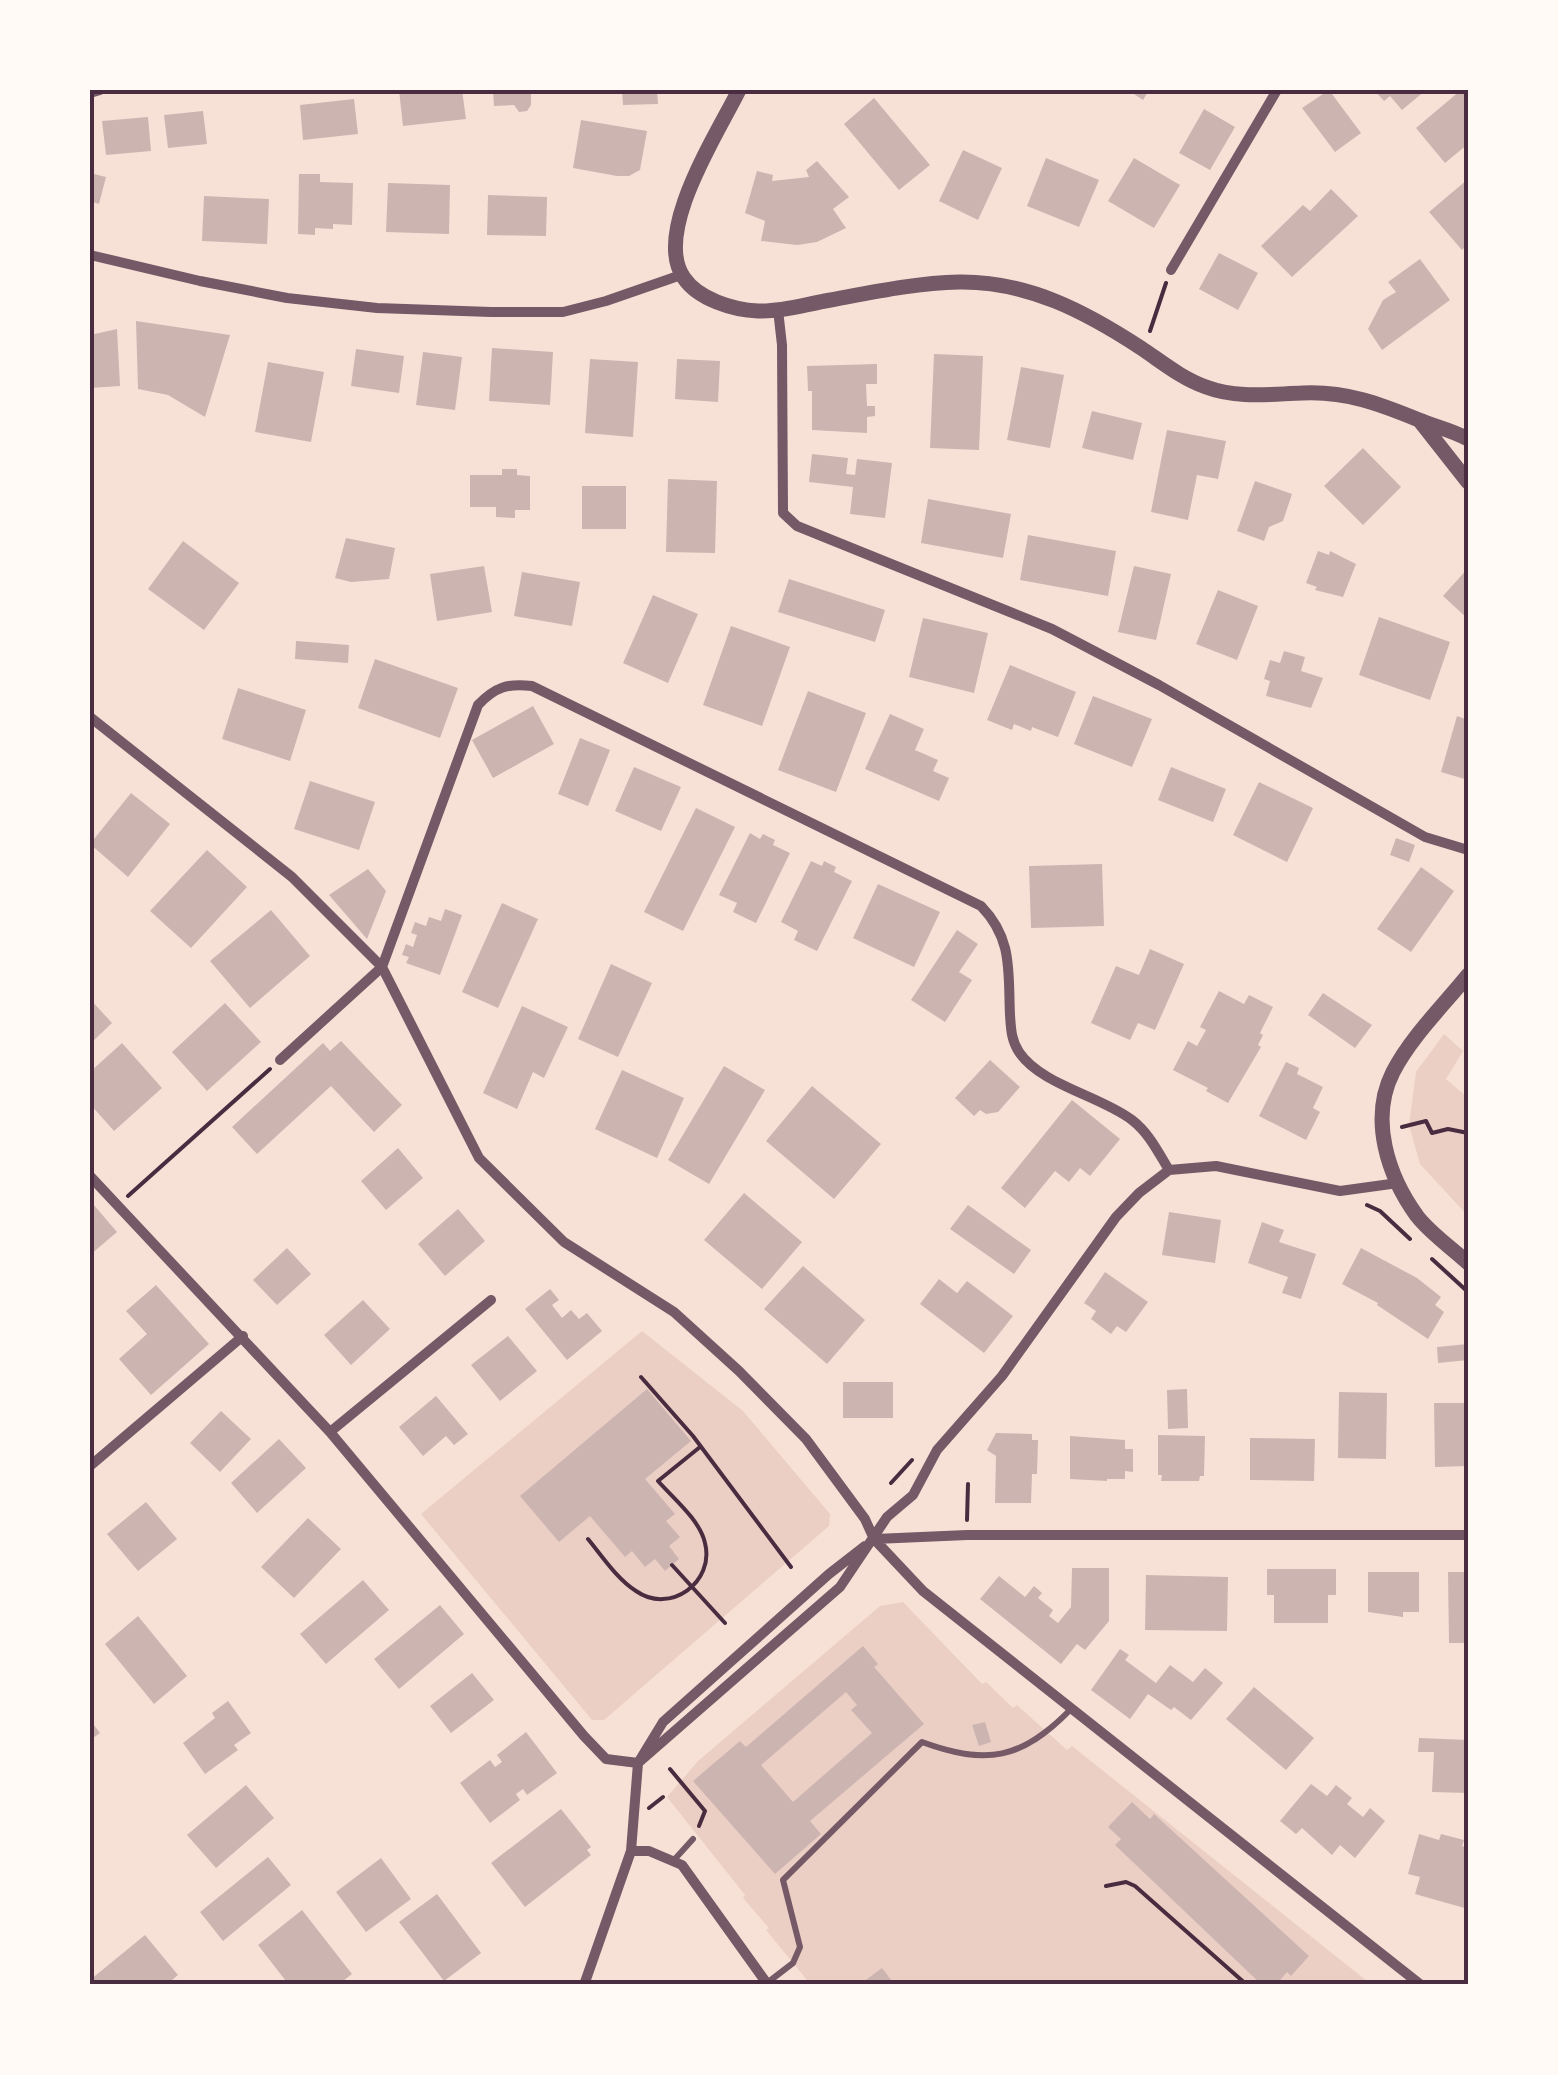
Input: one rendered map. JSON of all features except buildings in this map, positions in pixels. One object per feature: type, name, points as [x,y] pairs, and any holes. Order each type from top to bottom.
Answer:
[{"type":"street","points":[[90,93],[100,90]]},
{"type":"street","points":[[740,90],[688,190],[679,218],[676,240],[681,275],[693,290],[757,312],[962,282],[1040,296],[1081,310],[1178,374],[1209,388],[1268,397],[1302,393],[1366,399],[1468,439]]},
{"type":"street","points":[[1171,270],[1278,90]]},
{"type":"street","points":[[90,255],[287,298],[377,308],[472,312],[563,312],[681,275]]},
{"type":"street","points":[[778,310],[784,513],[796,526],[1052,629],[1425,836],[1468,850]]},
{"type":"street","points":[[1420,421],[1468,482]]},
{"type":"street","points":[[280,1060],[382,967],[478,705],[491,692],[512,684],[532,686],[981,906],[996,922],[1006,945],[1012,1037],[1020,1053],[1034,1068],[1130,1118],[1145,1132],[1169,1170]]},
{"type":"street","points":[[90,718],[292,877],[382,967],[480,1158],[564,1242],[674,1312],[739,1371],[806,1439],[865,1519],[874,1539],[922,1591],[1421,1985]]},
{"type":"street","points":[[1468,975],[1392,1074],[1383,1132],[1389,1164],[1419,1218],[1468,1263]]},
{"type":"street","points":[[90,1176],[330,1432],[584,1736],[606,1759],[638,1763],[840,1587],[887,1517],[913,1495],[937,1450],[1002,1376],[1139,1192],[1169,1170],[1216,1166],[1340,1191],[1398,1184]]},
{"type":"street","points":[[330,1432],[490,1300]]},
{"type":"street","points":[[90,1466],[243,1336]]},
{"type":"street","points":[[584,1985],[631,1851],[638,1763],[663,1722],[828,1574],[874,1539],[967,1535],[1468,1535]]},
{"type":"street","points":[[631,1851],[650,1852],[682,1865],[768,1984]]},
{"type":"lane","points":[[768,1984],[793,1963],[800,1947],[784,1880],[922,1742],[976,1757],[1022,1749],[1049,1732],[1070,1710]]},
{"type":"lane","points":[[674,1860],[694,1840]]},
{"type":"path","points":[[1144,350],[1171,270]]},
{"type":"path","points":[[117,1206],[280,1060]]},
{"type":"path","points":[[1383,1132],[1426,1122],[1432,1133],[1448,1129],[1468,1133]]},
{"type":"path","points":[[1364,1204],[1380,1211],[1409,1238]]},
{"type":"path","points":[[1424,1252],[1468,1292]]},
{"type":"path","points":[[642,1377],[791,1567]]},
{"type":"path","points":[[588,1539],[627,1584],[647,1597],[670,1599],[692,1588],[705,1569],[706,1546],[696,1524],[658,1481],[700,1447]]},
{"type":"path","points":[[891,1483],[915,1457]]},
{"type":"path","points":[[967,1535],[968,1484]]},
{"type":"path","points":[[672,1565],[724,1623]]},
{"type":"path","points":[[670,1769],[704,1810],[694,1840]]},
{"type":"path","points":[[1106,1886],[1126,1882],[1135,1886],[1247,1985]]},
{"type":"shaded area","points":[[1444,1034],[1463,1051],[1446,1079],[1468,1098],[1468,1216],[1420,1164],[1409,1125],[1416,1072]]},
{"type":"shaded area","points":[[642,1331],[743,1411],[830,1514],[829,1526],[604,1720],[592,1720],[421,1514]]},
{"type":"shaded area","points":[[903,1602],[982,1684],[986,1682],[1013,1708],[1017,1705],[1067,1750],[1072,1746],[1372,1985],[811,1985],[667,1797],[698,1761],[880,1606]]}]
